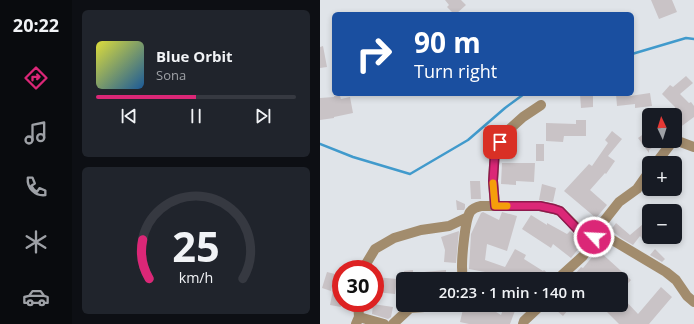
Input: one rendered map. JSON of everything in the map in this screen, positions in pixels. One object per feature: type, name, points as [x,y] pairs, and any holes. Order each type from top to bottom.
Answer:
[{"type":"street","points":[[495,206],[493,181],[495,150],[504,134],[523,117],[540,105]]},
{"type":"street","points":[[682,143],[694,147]]},
{"type":"street","points":[[661,156],[668,148]]},
{"type":"street","points":[[565,272],[583,256],[597,236],[604,221],[619,202],[637,189],[642,182]]},
{"type":"street","points":[[462,272],[468,217],[471,211],[476,207],[481,206],[540,206],[560,211],[580,232],[597,236],[666,272],[676,280],[687,296],[694,302]]},
{"type":"street","points":[[368,260],[375,249],[394,238],[421,230],[449,226],[468,217]]},
{"type":"street","points":[[393,324],[406,312]]},
{"type":"street","points":[[523,324],[533,312]]},
{"type":"street","points":[[357,320],[384,324]]},
{"type":"building","points":[[445,0],[461,0],[466,5],[458,12],[452,12],[447,7],[449,5]]},
{"type":"building","points":[[651,0],[672,0],[677,12],[659,19]]},
{"type":"building","points":[[323,46],[327,67],[320,68],[320,47]]},
{"type":"building","points":[[686,76],[693,83],[680,94],[694,106],[694,117],[682,126],[682,108],[675,108],[662,94],[670,85],[673,87]]},
{"type":"building","points":[[650,93],[652,106],[635,108],[635,104],[617,106],[616,96]]},
{"type":"building","points":[[340,96],[341,99],[350,97],[353,113],[320,120],[320,98]]},
{"type":"building","points":[[580,96],[593,96],[593,107],[581,108]]},
{"type":"building","points":[[576,120],[586,120],[586,136],[564,136],[563,142],[546,141],[546,123],[576,124]]},
{"type":"building","points":[[612,131],[622,139],[608,156],[615,161],[606,174],[605,173],[590,190],[607,205],[596,218],[564,191],[589,164],[592,166],[608,143],[605,140]]},
{"type":"building","points":[[642,135],[642,143],[638,138]]},
{"type":"building","points":[[536,144],[544,144],[544,161],[536,161]]},
{"type":"building","points":[[645,148],[652,148],[649,150],[649,153]]},
{"type":"building","points":[[502,163],[535,163],[534,182],[516,181],[516,185],[501,184]]},
{"type":"building","points":[[470,181],[480,181],[481,199],[471,199]]},
{"type":"building","points":[[542,184],[556,188],[553,202],[539,200]]},
{"type":"building","points":[[456,200],[465,204],[464,210],[457,210]]},
{"type":"building","points":[[483,212],[499,220],[502,212],[517,216],[507,251],[487,244],[485,260],[505,267],[515,249],[526,255],[524,259],[546,272],[485,272],[469,269],[471,234],[481,213]]},
{"type":"building","points":[[531,215],[547,225],[547,223],[567,234],[570,231],[584,242],[571,258],[553,244],[551,248],[522,229]]},
{"type":"building","points":[[616,223],[630,235],[642,225],[642,238],[640,236],[633,245],[611,230]]},
{"type":"building","points":[[459,231],[456,263],[444,262],[445,250],[441,237]]},
{"type":"building","points":[[655,249],[665,259],[662,262],[650,255]]},
{"type":"building","points":[[598,250],[622,272],[577,272],[581,267],[583,268]]},
{"type":"building","points":[[413,270],[413,272],[404,272]]},
{"type":"building","points":[[446,270],[446,272],[424,272]]},
{"type":"building","points":[[327,272],[332,273],[331,291],[322,288]]},
{"type":"building","points":[[384,278],[396,279],[395,294],[384,293]]},
{"type":"building","points":[[661,287],[672,297],[649,324],[619,324],[607,312],[628,312],[628,303],[638,314]]},
{"type":"building","points":[[332,295],[332,305],[330,305]]},
{"type":"building","points":[[384,306],[393,307],[391,317],[388,319],[372,314],[372,312],[384,312]]},
{"type":"building","points":[[462,312],[496,312],[501,315],[502,312],[514,312],[510,324],[469,324],[460,322]]},
{"type":"building","points":[[558,312],[566,312],[563,316]]},
{"type":"waterway","points":[[634,53],[686,38],[694,39]]},
{"type":"waterway","points":[[320,144],[353,157],[410,174],[468,140],[521,96]]},
{"type":"slow traffic","points":[[493,183],[495,206],[507,206]]},
{"type":"route","points":[[500,142],[495,150],[493,181],[495,206],[540,206],[554,209],[560,211],[580,232],[594,240],[594,237]]}]
